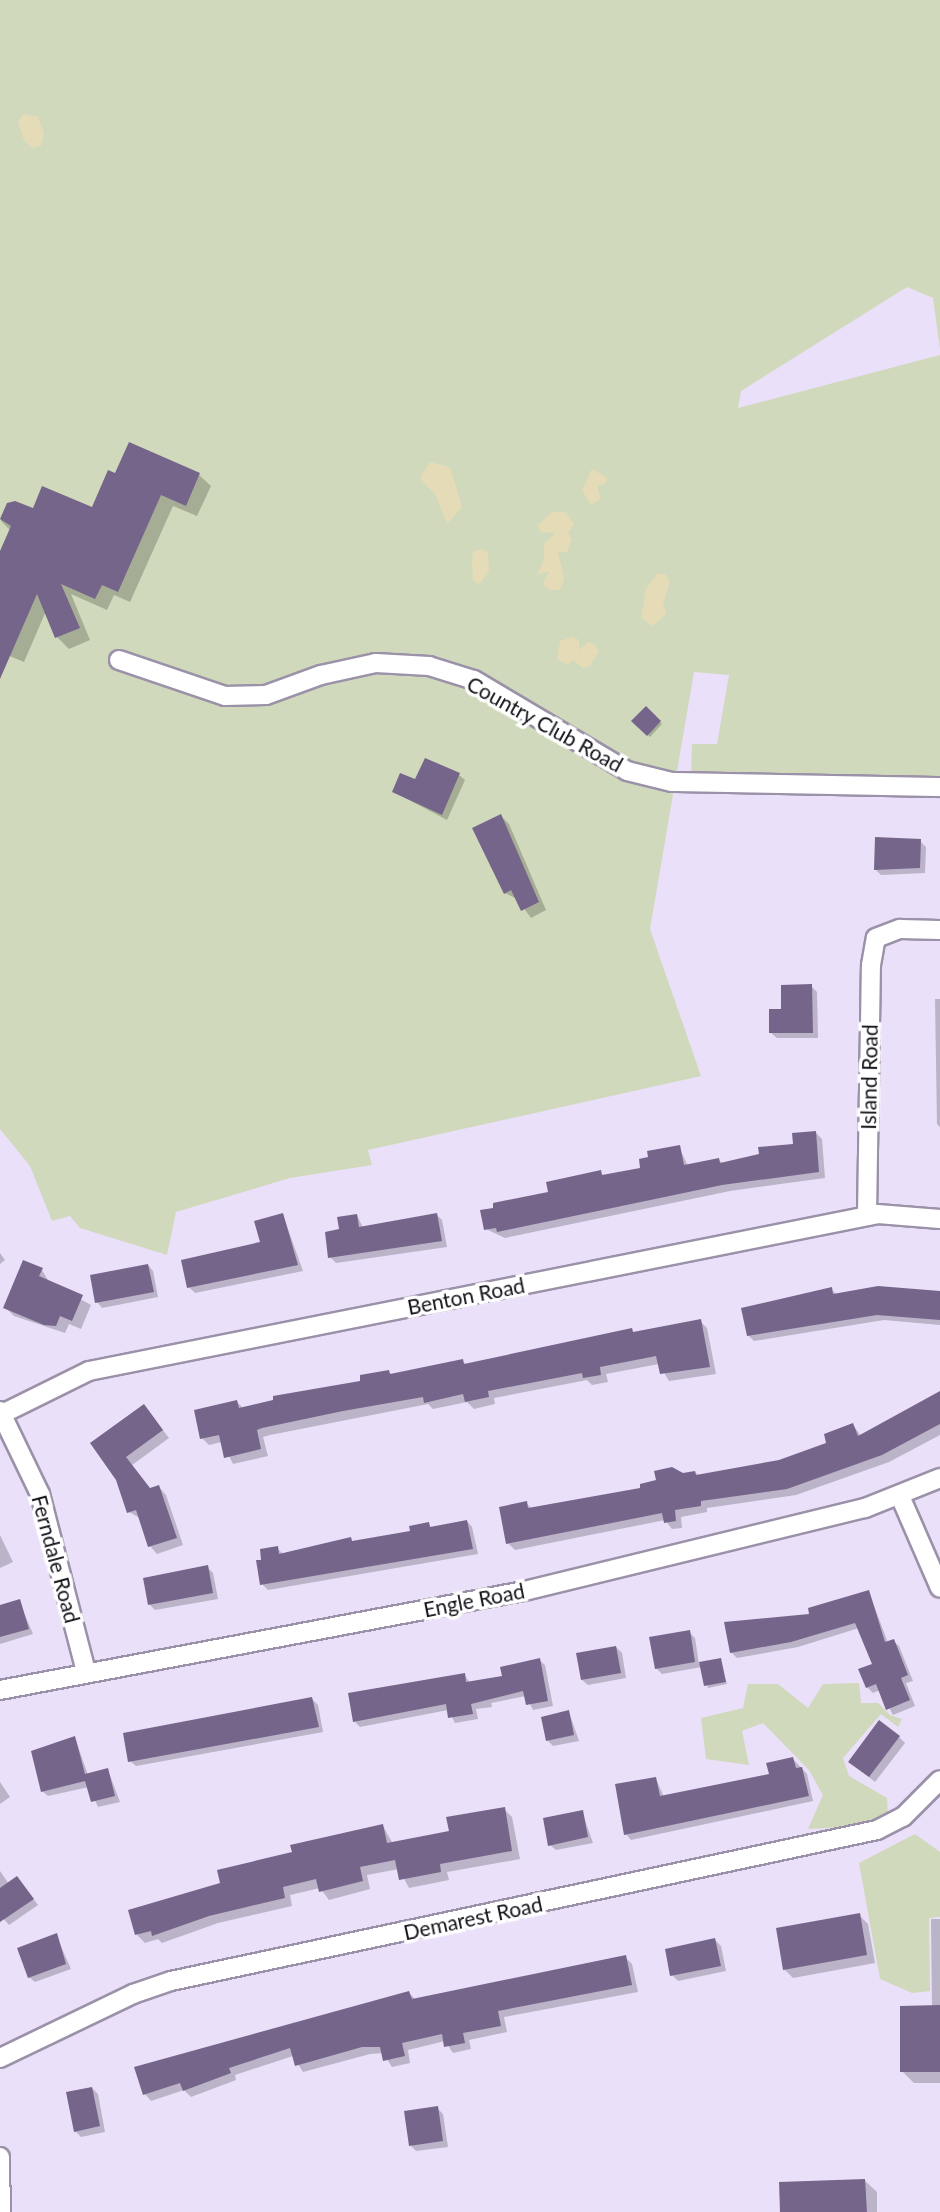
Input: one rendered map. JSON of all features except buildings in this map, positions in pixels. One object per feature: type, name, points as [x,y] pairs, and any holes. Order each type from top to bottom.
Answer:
[{"type":"street","name":"Country Club Road","points":[[119,660],[225,696],[266,695],[321,675],[376,663],[429,666],[474,680],[627,771],[672,782],[940,787]]},
{"type":"street","name":"Island Road","points":[[867,1216],[871,965],[876,938],[900,929],[940,930]]},
{"type":"street","name":"Benton Road","points":[[1,1412],[89,1371],[867,1216],[904,1213],[940,1219]]},
{"type":"street","name":"Ferndale Road","points":[[1,1412],[40,1494],[54,1538],[86,1672]]},
{"type":"street","name":"Engle Road","points":[[0,1690],[524,1591],[900,1496],[940,1478]]},
{"type":"street","points":[[900,1496],[940,1587]]},
{"type":"street","name":"Demarest Road","points":[[0,2058],[132,1994],[171,1981],[877,1830],[903,1817],[940,1780]]},
{"type":"street","points":[[0,2157],[1,2212]]},
{"type":"green space","points":[[0,0],[940,0],[940,349],[933,298],[907,287],[741,391],[738,408],[940,355],[940,785],[691,777],[692,744],[717,744],[729,675],[694,672],[650,929],[701,1076],[368,1150],[372,1165],[290,1178],[176,1212],[167,1255],[80,1228],[70,1216],[52,1221],[30,1166],[0,1129]]},
{"type":"green space","points":[[859,1683],[861,1703],[878,1703],[890,1715],[902,1719],[898,1727],[881,1714],[843,1758],[849,1776],[887,1798],[888,1816],[845,1827],[808,1829],[823,1795],[809,1770],[763,1723],[742,1731],[749,1765],[706,1759],[701,1718],[743,1708],[748,1684],[778,1684],[808,1708],[823,1684]]},
{"type":"green space","points":[[915,1834],[940,1852],[940,1917],[929,1918],[930,1991],[912,1993],[880,1979],[859,1863]]},
{"type":"sand","points":[[23,114],[38,117],[44,133],[41,146],[32,148],[24,140],[18,122]]},
{"type":"sand","points":[[430,462],[450,467],[462,507],[447,524],[436,496],[420,478]]},
{"type":"sand","points":[[592,469],[607,478],[605,484],[597,486],[601,499],[591,505],[582,490]]},
{"type":"sand","points":[[552,512],[566,512],[574,524],[568,533],[572,540],[567,552],[558,552],[564,579],[560,590],[550,590],[543,584],[549,571],[537,575],[544,560],[544,544],[556,533],[540,532],[538,525]]},
{"type":"sand","points":[[481,549],[488,552],[489,572],[479,584],[473,581],[472,561],[473,552]]},
{"type":"sand","points":[[657,574],[665,574],[670,582],[663,603],[666,614],[653,626],[641,618],[646,589]]},
{"type":"sand","points":[[573,637],[579,640],[579,650],[588,642],[595,645],[599,651],[590,666],[583,668],[573,660],[568,665],[557,659],[560,641]]}]
